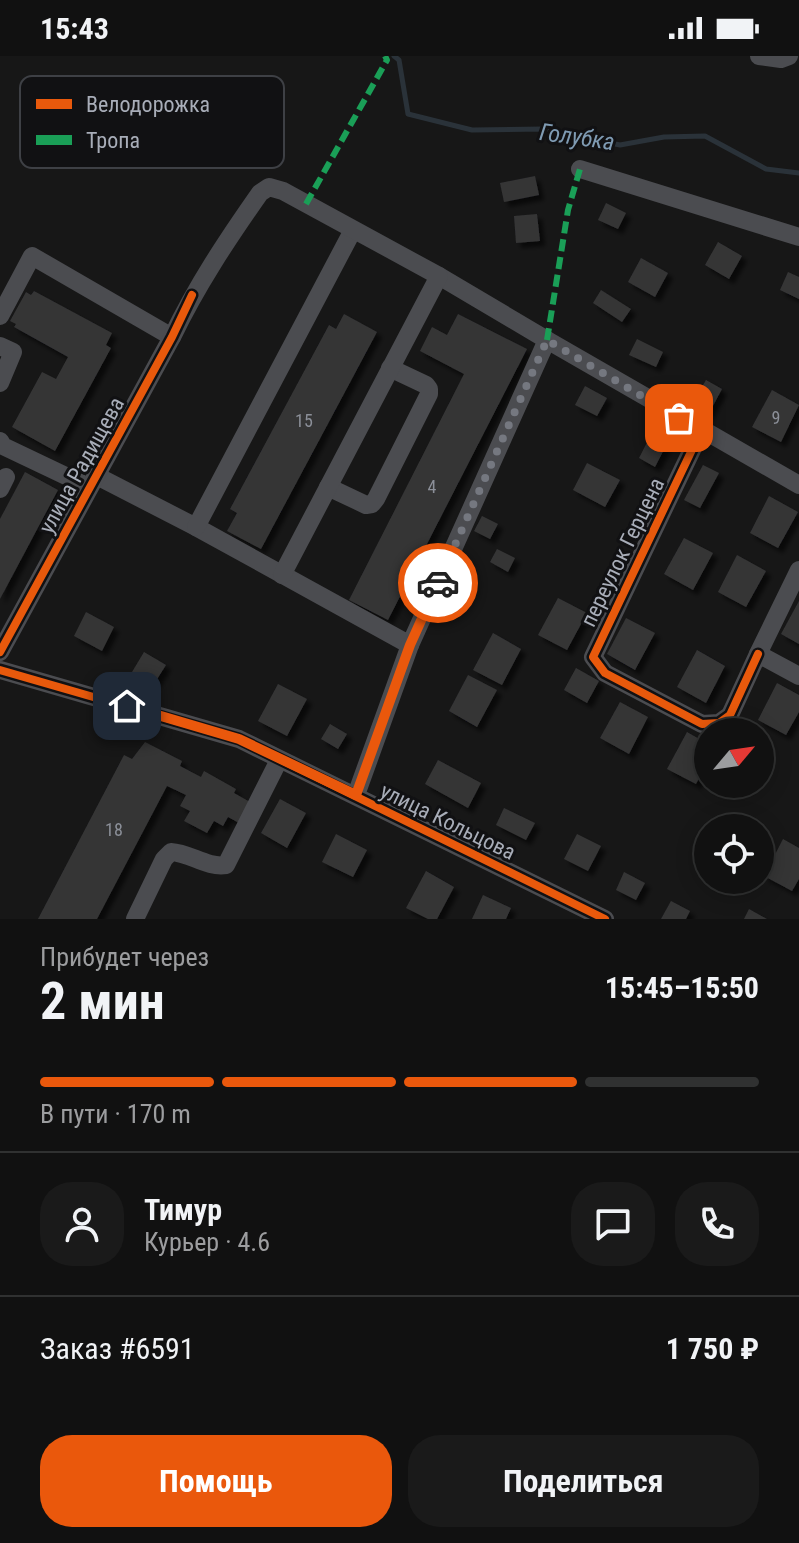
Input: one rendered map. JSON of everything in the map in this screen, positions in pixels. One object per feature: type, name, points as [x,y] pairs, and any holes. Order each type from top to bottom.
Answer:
[{"type":"street","points":[[759,56],[781,59],[789,56]]},
{"type":"street","points":[[580,169],[799,237]]},
{"type":"street","name":"улица Радищева","points":[[0,652],[192,295],[217,253],[260,193],[269,187],[283,191],[353,230]]},
{"type":"street","points":[[196,527],[353,230],[439,276],[701,431],[799,485]]},
{"type":"street","points":[[0,316],[32,256],[172,337]]},
{"type":"street","points":[[282,575],[439,276]]},
{"type":"street","points":[[356,795],[410,645],[547,340]]},
{"type":"street","points":[[0,346],[13,352],[0,383]]},
{"type":"street","points":[[328,487],[366,505],[376,499],[429,389],[390,368]]},
{"type":"street","name":"переулок Герцена","points":[[701,431],[593,657],[605,673],[702,724],[719,723],[730,715],[799,570]]},
{"type":"street","points":[[0,441],[3,446],[196,527],[410,645]]},
{"type":"street","points":[[758,654],[799,676]]},
{"type":"street","name":"улица Кольцова","points":[[0,670],[239,739],[605,919]]},
{"type":"street","points":[[135,919],[164,859],[171,852],[217,866],[226,865],[279,760]]},
{"type":"building","points":[[535,176],[539,195],[504,202],[500,183]]},
{"type":"building","points":[[606,203],[626,213],[618,229],[598,220]]},
{"type":"building","points":[[537,214],[540,241],[516,243],[514,216]]},
{"type":"building","points":[[718,242],[742,256],[729,279],[705,265]]},
{"type":"building","points":[[641,258],[668,273],[655,297],[628,282]]},
{"type":"building","points":[[788,272],[799,277],[799,299],[780,290]]},
{"type":"building","points":[[601,290],[631,309],[622,322],[593,303]]},
{"type":"building","points":[[34,291],[112,333],[106,345],[111,348],[55,451],[12,427],[42,372],[56,379],[68,357],[14,327],[16,324],[10,321],[26,292],[31,295]]},
{"type":"building","points":[[344,314],[377,332],[261,549],[227,531],[237,513],[230,509],[329,325],[336,329]]},
{"type":"building","points":[[458,314],[527,349],[388,620],[349,600],[464,374],[420,351],[432,327],[447,335]]},
{"type":"building","points":[[637,339],[663,352],[656,367],[629,355]]},
{"type":"building","points":[[706,380],[722,389],[708,415],[691,406]]},
{"type":"building","points":[[585,386],[607,398],[597,416],[575,405]]},
{"type":"building","points":[[772,390],[799,405],[781,442],[752,427]]},
{"type":"building","points":[[656,425],[672,434],[655,467],[639,458]]},
{"type":"building","points":[[587,463],[620,480],[605,507],[573,490]]},
{"type":"building","points":[[703,465],[719,473],[700,508],[684,500]]},
{"type":"building","points":[[25,472],[58,490],[0,599],[0,519]]},
{"type":"building","points":[[769,496],[798,512],[778,548],[750,533]]},
{"type":"building","points":[[482,516],[498,524],[490,539],[474,531]]},
{"type":"building","points":[[684,538],[713,553],[693,590],[664,574]]},
{"type":"building","points":[[497,549],[515,558],[508,572],[490,562]]},
{"type":"building","points":[[737,555],[766,571],[746,607],[718,592]]},
{"type":"building","points":[[558,598],[587,613],[567,650],[538,635]]},
{"type":"building","points":[[799,601],[799,644],[781,634]]},
{"type":"building","points":[[86,612],[114,627],[102,651],[74,636]]},
{"type":"building","points":[[626,618],[655,633],[635,670],[607,654]]},
{"type":"building","points":[[493,633],[521,649],[502,685],[473,670]]},
{"type":"building","points":[[697,650],[725,666],[706,703],[677,687]]},
{"type":"building","points":[[144,652],[166,665],[154,684],[132,672]]},
{"type":"building","points":[[576,668],[599,681],[587,703],[564,690]]},
{"type":"building","points":[[468,675],[497,690],[477,727],[449,711]]},
{"type":"building","points":[[777,683],[799,695],[799,712],[786,735],[774,729],[774,718],[759,718]]},
{"type":"building","points":[[278,684],[307,699],[287,736],[258,721]]},
{"type":"building","points":[[620,702],[648,717],[629,754],[600,738]]},
{"type":"building","points":[[330,724],[347,734],[338,749],[321,739]]},
{"type":"building","points":[[687,732],[694,736],[694,783],[667,769]]},
{"type":"building","points":[[145,742],[182,761],[180,766],[201,777],[204,771],[236,789],[234,793],[250,802],[239,823],[228,817],[223,826],[214,821],[207,833],[184,821],[190,811],[180,806],[186,795],[167,786],[97,919],[38,919],[124,755],[132,759]]},
{"type":"building","points":[[438,760],[481,783],[468,808],[425,784]]},
{"type":"building","points":[[280,799],[306,813],[287,848],[261,833]]},
{"type":"building","points":[[504,808],[535,823],[526,840],[496,825]]},
{"type":"building","points":[[336,834],[367,850],[353,877],[322,862]]},
{"type":"building","points":[[577,834],[601,846],[588,871],[564,859]]},
{"type":"building","points":[[783,839],[799,848],[799,879],[792,891],[774,881],[774,857]]},
{"type":"building","points":[[426,871],[454,887],[437,919],[428,919],[406,908]]},
{"type":"building","points":[[624,872],[645,883],[636,900],[616,890]]},
{"type":"building","points":[[483,895],[511,908],[506,919],[472,919]]},
{"type":"building","points":[[671,901],[690,911],[686,919],[661,919]]},
{"type":"building","points":[[749,909],[767,919],[744,919]]},
{"type":"waterway","name":"Голубка","points":[[394,56],[399,60],[408,114],[472,130],[543,129],[620,145],[664,137],[705,136],[766,169],[799,173]]},
{"type":"marked path","points":[[306,204],[387,60],[385,56]]},
{"type":"marked path","points":[[547,340],[568,210],[580,169]]},
{"type":"cycle path","points":[[0,652],[192,295]]},
{"type":"cycle path","points":[[701,431],[593,657],[605,673],[702,724],[719,723],[730,715],[758,654]]},
{"type":"cycle path","points":[[0,670],[239,739],[605,919]]},
{"type":"way so far","points":[[438,583],[547,340],[679,418]]},
{"type":"route","points":[[127,706],[239,739],[356,795],[410,645],[438,583]]}]
